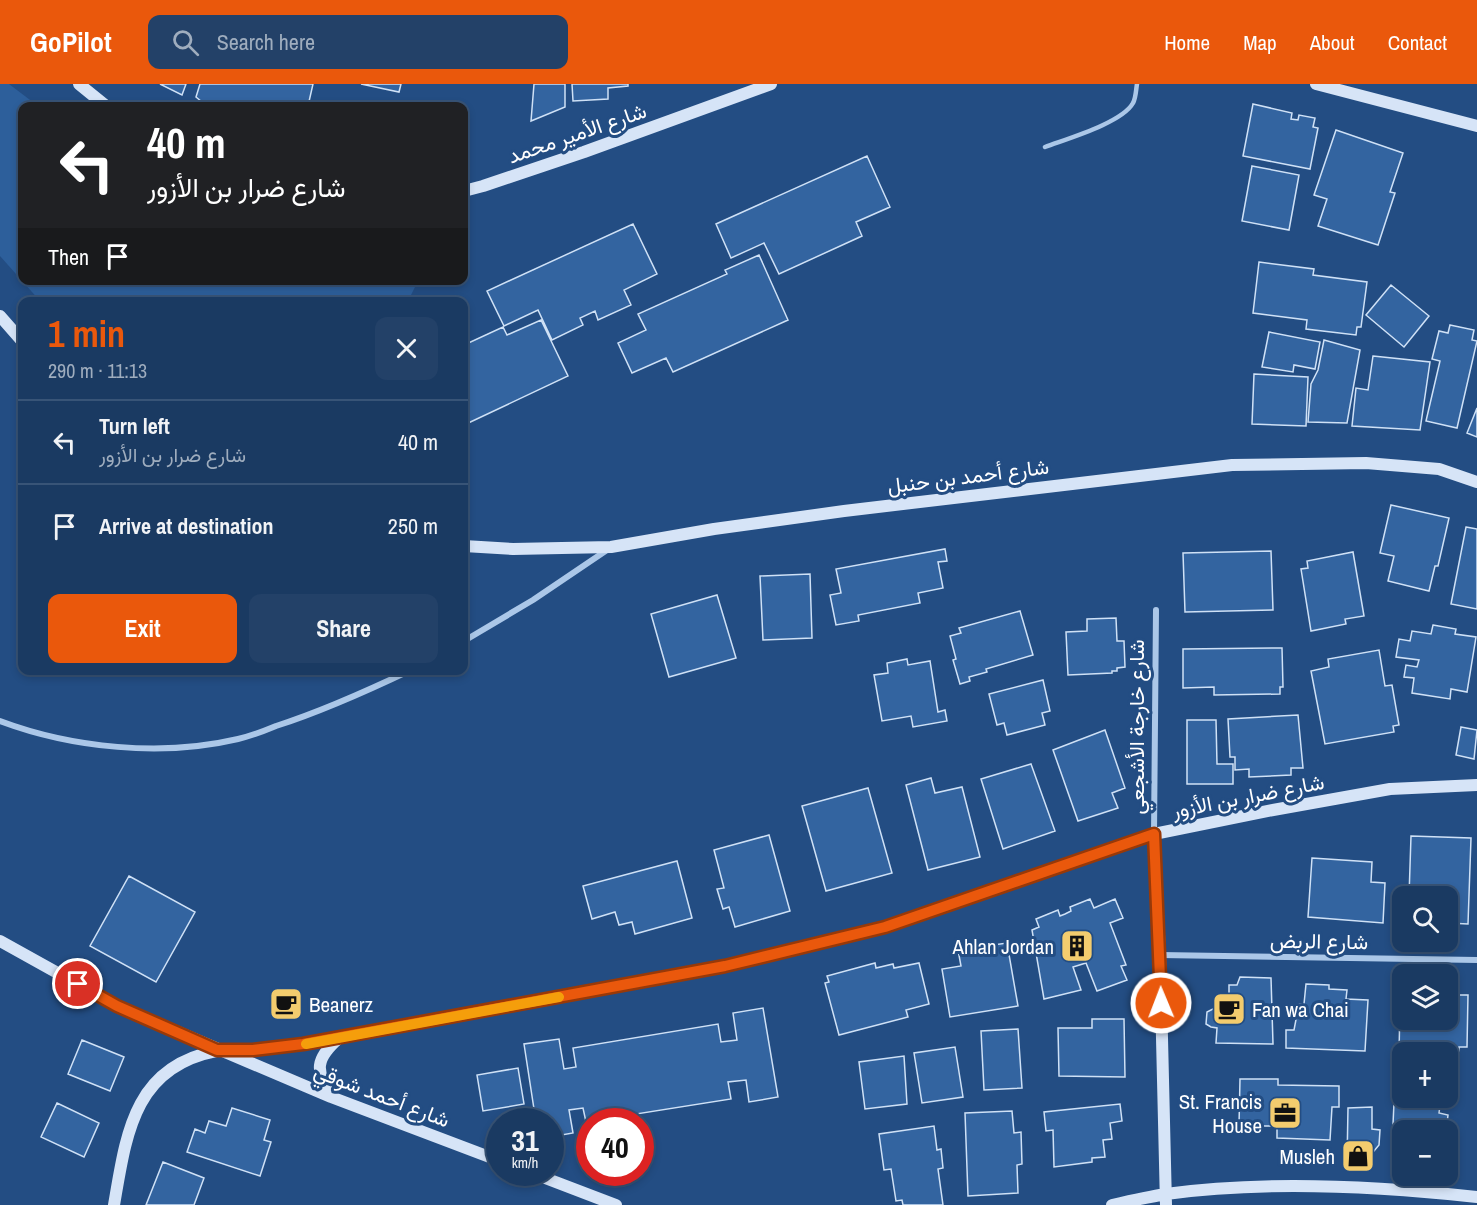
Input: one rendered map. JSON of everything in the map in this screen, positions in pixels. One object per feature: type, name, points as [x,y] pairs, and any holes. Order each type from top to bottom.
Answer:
[{"type":"street","points":[[80,84],[101,102]]},
{"type":"street","name":"شارع الأمير محمد","points":[[468,190],[573,156],[771,84]]},
{"type":"street","points":[[1316,84],[1477,126]]},
{"type":"street","points":[[0,316],[18,336]]},
{"type":"street","name":"شارع أحمد بن حنبل","points":[[468,546],[513,549],[611,547],[714,529],[844,511],[1232,465],[1366,463],[1438,469],[1477,482]]},
{"type":"street","points":[[468,639],[533,600],[611,547]]},
{"type":"street","name":"شارع خارجة الأشجعي","points":[[1156,610],[1154,834],[1160,955],[1166,1200]]},
{"type":"street","points":[[0,721],[55,737],[120,748],[180,748],[248,736],[311,714],[400,675]]},
{"type":"street","name":"شارع ضرار بن الأزور","points":[[0,940],[117,1006],[217,1050],[253,1050],[340,1038],[725,966],[885,927],[1154,834],[1390,789],[1477,785]]},
{"type":"street","name":"شارع الربض","points":[[1160,955],[1477,960]]},
{"type":"street","points":[[331,1097],[322,1082],[319,1071],[320,1060],[326,1050],[340,1038]]},
{"type":"street","points":[[114,1205],[124,1147],[140,1103],[163,1075],[190,1060],[217,1050]]},
{"type":"street","name":"شارع أحمد شوقي","points":[[217,1050],[331,1097],[486,1156]]},
{"type":"street","points":[[564,1185],[616,1205]]},
{"type":"street","points":[[1112,1205],[1166,1200],[1215,1189],[1304,1187],[1417,1191],[1477,1197]]},
{"type":"lane","points":[[1045,147],[1098,127],[1116,117],[1133,103],[1137,84]]},
{"type":"shaded area","points":[[0,84],[9,84],[33,102],[18,102],[18,276],[0,256]]},
{"type":"shaded area","points":[[26,285],[416,285],[410,297],[36,297]]},
{"type":"building","points":[[160,84],[186,84],[182,95]]},
{"type":"building","points":[[200,84],[313,84],[309,102],[202,102],[196,97]]},
{"type":"building","points":[[361,84],[401,84],[399,92]]},
{"type":"building","points":[[534,84],[565,84],[565,107],[531,121]]},
{"type":"building","points":[[572,84],[628,84],[628,86],[608,88],[608,99],[573,101]]},
{"type":"building","points":[[1253,104],[1292,113],[1291,119],[1298,120],[1299,115],[1315,118],[1313,127],[1318,128],[1310,169],[1243,156]]},
{"type":"building","points":[[1336,130],[1403,153],[1390,192],[1395,193],[1378,245],[1318,226],[1327,199],[1314,195]]},
{"type":"building","points":[[867,156],[890,207],[856,222],[862,236],[779,274],[764,243],[731,258],[716,224]]},
{"type":"building","points":[[1252,166],[1299,175],[1289,230],[1242,221]]},
{"type":"building","points":[[633,224],[657,274],[624,290],[631,305],[598,320],[595,311],[580,318],[583,325],[552,340],[538,310],[504,326],[487,291]]},
{"type":"building","points":[[759,255],[788,320],[673,372],[666,358],[632,373],[618,343],[646,330],[638,314],[727,274],[725,270]]},
{"type":"building","points":[[1259,262],[1314,269],[1313,275],[1367,282],[1361,327],[1357,327],[1356,335],[1306,329],[1307,320],[1253,313]]},
{"type":"building","points":[[1391,285],[1429,316],[1404,347],[1366,315]]},
{"type":"building","points":[[541,320],[568,376],[468,423],[468,343],[503,327],[507,335]]},
{"type":"building","points":[[1450,325],[1474,330],[1472,340],[1477,341],[1457,428],[1426,421],[1440,361],[1432,359],[1439,331],[1448,333]]},
{"type":"building","points":[[1269,332],[1320,342],[1315,369],[1294,365],[1293,372],[1262,367]]},
{"type":"building","points":[[1324,340],[1360,350],[1347,423],[1308,422],[1311,384],[1318,370]]},
{"type":"building","points":[[1373,356],[1430,362],[1420,430],[1352,426],[1356,388],[1368,390]]},
{"type":"building","points":[[1254,374],[1308,377],[1306,426],[1252,424]]},
{"type":"building","points":[[1477,408],[1477,437],[1467,433]]},
{"type":"building","points":[[1391,505],[1449,518],[1438,566],[1435,566],[1429,591],[1388,581],[1394,556],[1380,553]]},
{"type":"building","points":[[1466,527],[1477,529],[1477,609],[1451,604]]},
{"type":"building","points":[[945,549],[947,561],[938,562],[943,588],[918,593],[920,603],[858,615],[859,621],[836,625],[830,595],[841,593],[836,569]]},
{"type":"building","points":[[1271,551],[1273,610],[1185,612],[1183,553]]},
{"type":"building","points":[[1353,552],[1364,616],[1345,619],[1346,624],[1311,631],[1301,569],[1308,568],[1307,561]]},
{"type":"building","points":[[810,574],[812,638],[763,640],[760,576]]},
{"type":"building","points":[[717,595],[736,658],[669,677],[651,614]]},
{"type":"building","points":[[1020,611],[1033,655],[986,669],[987,672],[969,677],[970,681],[960,684],[953,660],[956,659],[950,636],[961,633],[959,628]]},
{"type":"building","points":[[1116,618],[1117,641],[1124,641],[1125,667],[1117,668],[1117,671],[1112,671],[1112,673],[1068,675],[1066,632],[1087,631],[1087,619]]},
{"type":"building","points":[[1433,625],[1456,629],[1455,634],[1476,637],[1467,692],[1451,689],[1450,699],[1412,693],[1414,678],[1404,677],[1406,665],[1417,667],[1419,660],[1396,657],[1399,639],[1410,641],[1412,631],[1431,634]]},
{"type":"building","points":[[1282,648],[1283,687],[1280,687],[1280,694],[1214,695],[1214,687],[1183,688],[1183,649]]},
{"type":"building","points":[[1379,650],[1385,686],[1392,685],[1399,725],[1393,726],[1394,732],[1325,744],[1311,671],[1329,667],[1328,659]]},
{"type":"building","points":[[907,659],[908,665],[930,661],[938,712],[945,710],[947,721],[913,727],[911,716],[882,721],[874,675],[888,673],[887,663]]},
{"type":"building","points":[[1043,680],[1050,711],[1042,713],[1045,725],[1007,735],[1004,723],[997,725],[989,694]]},
{"type":"building","points":[[1298,715],[1303,768],[1291,768],[1291,775],[1249,777],[1249,769],[1235,770],[1235,757],[1230,757],[1228,719]]},
{"type":"building","points":[[1187,720],[1216,720],[1217,764],[1233,764],[1233,784],[1187,784]]},
{"type":"building","points":[[1461,727],[1477,730],[1474,759],[1456,755]]},
{"type":"building","points":[[1105,730],[1125,788],[1112,793],[1118,808],[1078,821],[1053,750]]},
{"type":"building","points":[[1031,764],[1055,831],[1003,849],[981,779]]},
{"type":"building","points":[[931,778],[935,793],[962,787],[980,857],[928,870],[906,785]]},
{"type":"building","points":[[868,788],[892,873],[826,891],[802,806]]},
{"type":"building","points":[[769,835],[790,911],[735,927],[729,907],[723,909],[717,889],[724,888],[714,850]]},
{"type":"building","points":[[1411,836],[1471,838],[1468,924],[1458,924],[1458,886],[1409,886]]},
{"type":"building","points":[[1312,858],[1372,862],[1371,882],[1385,883],[1383,923],[1308,917]]},
{"type":"building","points":[[677,861],[692,918],[635,934],[632,922],[619,925],[615,912],[592,919],[583,886]]},
{"type":"building","points":[[129,876],[195,912],[156,982],[90,946]]},
{"type":"building","name":"Ahlan Jordan","points":[[1090,899],[1094,908],[1115,899],[1123,918],[1110,923],[1126,965],[1121,966],[1127,980],[1097,991],[1086,963],[1073,967],[1081,990],[1044,999],[1032,930],[1039,927],[1036,919],[1058,910],[1060,916],[1071,911],[1070,907]]},
{"type":"building","points":[[1007,943],[1018,1006],[950,1017],[942,969],[961,966],[958,950]]},
{"type":"building","points":[[875,963],[876,968],[893,964],[894,968],[919,963],[929,1004],[906,1010],[908,1017],[839,1035],[825,983],[829,982],[827,976]]},
{"type":"building","points":[[1240,977],[1271,978],[1273,1044],[1216,1043],[1217,1028],[1206,1024],[1207,1012],[1217,1007],[1221,997],[1229,997],[1229,985],[1237,985]]},
{"type":"building","points":[[1306,984],[1329,985],[1329,989],[1347,990],[1346,999],[1368,1000],[1365,1051],[1286,1048],[1286,1030],[1294,1030],[1299,1004],[1304,1004]]},
{"type":"building","points":[[1458,995],[1468,995],[1467,1047],[1459,1047],[1458,1051],[1458,1042],[1399,1042],[1399,1030],[1458,1030]]},
{"type":"building","points":[[763,1008],[778,1097],[749,1102],[746,1080],[728,1082],[731,1099],[654,1111],[654,1108],[576,1108],[569,1110],[573,1133],[564,1135],[564,1108],[534,1108],[524,1044],[559,1039],[564,1069],[576,1067],[573,1048],[718,1024],[721,1042],[737,1040],[733,1013]]},
{"type":"building","points":[[1092,1019],[1124,1019],[1125,1077],[1059,1076],[1058,1028],[1092,1028]]},
{"type":"building","points":[[1018,1029],[1022,1088],[984,1090],[981,1031]]},
{"type":"building","points":[[82,1040],[124,1057],[110,1091],[68,1074]]},
{"type":"building","points":[[955,1047],[963,1097],[922,1103],[914,1053]]},
{"type":"building","points":[[904,1056],[907,1104],[865,1109],[859,1062]]},
{"type":"building","points":[[518,1068],[524,1104],[486,1108],[483,1111],[477,1075]]},
{"type":"building","name":"St. Francis House","points":[[1240,1079],[1278,1079],[1278,1085],[1339,1086],[1339,1107],[1332,1107],[1330,1140],[1277,1138],[1277,1126],[1239,1126]]},
{"type":"building","points":[[57,1103],[99,1123],[84,1157],[41,1137]]},
{"type":"building","points":[[1120,1104],[1122,1121],[1110,1123],[1112,1139],[1103,1140],[1105,1157],[1092,1158],[1092,1162],[1054,1167],[1053,1130],[1046,1131],[1044,1112]]},
{"type":"building","points":[[1372,1107],[1372,1129],[1380,1130],[1379,1145],[1369,1157],[1369,1162],[1347,1162],[1348,1108]]},
{"type":"building","points":[[232,1108],[270,1120],[264,1140],[271,1142],[260,1176],[187,1152],[195,1129],[205,1133],[209,1121],[226,1126]]},
{"type":"building","points":[[1394,1108],[1440,1108],[1439,1113],[1448,1115],[1447,1120],[1393,1120]]},
{"type":"building","points":[[1012,1111],[1014,1133],[1021,1132],[1022,1164],[1017,1165],[1018,1193],[968,1196],[965,1113]]},
{"type":"building","points":[[934,1126],[937,1150],[941,1149],[943,1168],[938,1169],[943,1205],[903,1205],[902,1200],[896,1201],[891,1169],[884,1170],[879,1134]]},
{"type":"building","points":[[163,1162],[204,1178],[194,1205],[146,1205]]},
{"type":"slow traffic","points":[[306,1044],[559,997]]},
{"type":"place","name":"Ahlan Jordan","points":[[1077,946]]},
{"type":"place","name":"Beanerz","points":[[286,1004]]},
{"type":"place","name":"Fan wa Chai","points":[[1229,1009]]},
{"type":"place","name":"St. Francis House","points":[[1285,1113]]},
{"type":"place","name":"Musleh","points":[[1358,1156]]},
{"type":"route","points":[[78,984],[117,1006],[217,1050],[253,1050],[303,1044],[725,966],[885,927],[1154,834],[1161,1003]]}]
